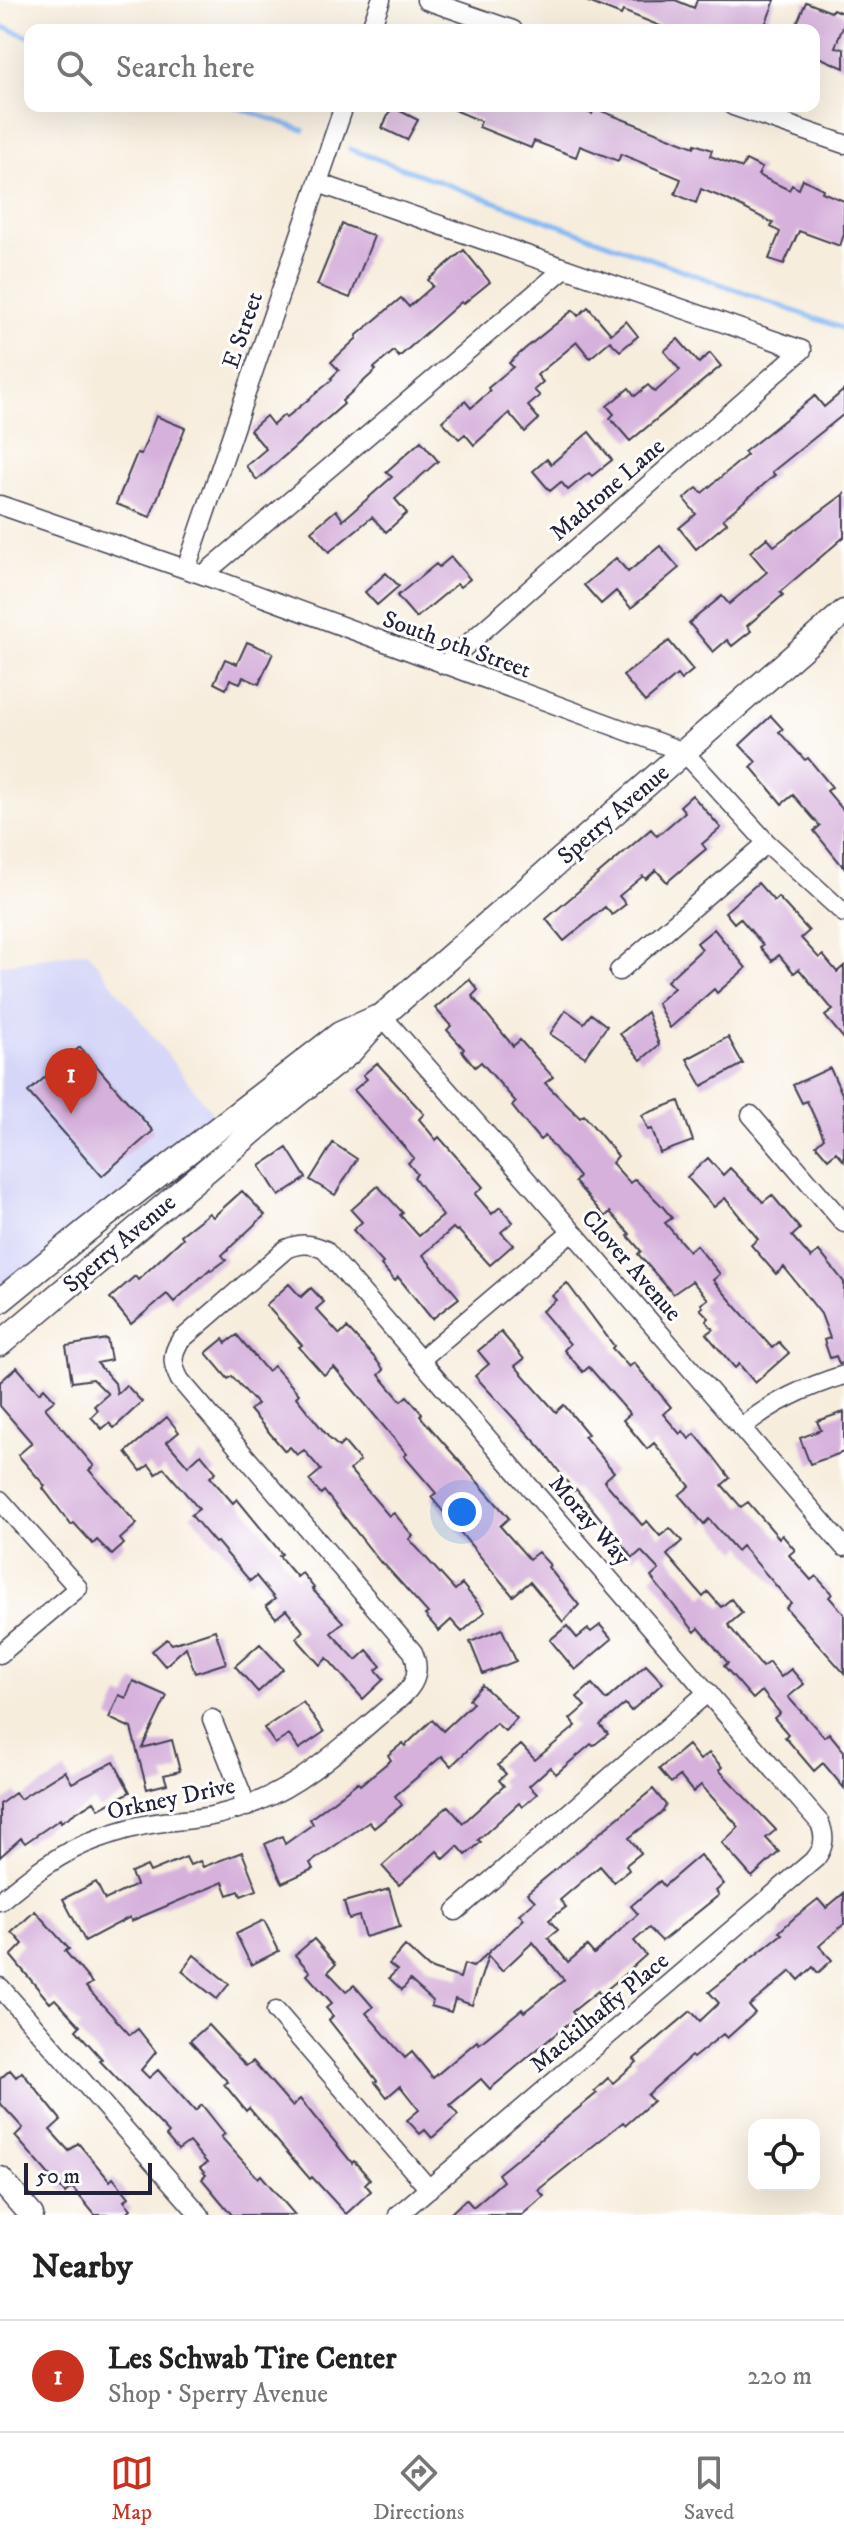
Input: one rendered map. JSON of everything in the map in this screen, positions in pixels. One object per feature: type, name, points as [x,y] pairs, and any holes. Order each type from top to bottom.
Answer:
[{"type":"main road","name":"Sperry Avenue","points":[[0,1344],[350,1052],[382,1016],[844,612]]},
{"type":"main road","name":"Sperry Avenue","points":[[0,1301],[340,1034],[382,1016]]},
{"type":"main road","points":[[0,2179],[31,2215]]},
{"type":"street","points":[[372,24],[381,0]]},
{"type":"street","points":[[426,0],[496,24]]},
{"type":"street","name":"E Street","points":[[194,572],[342,112]]},
{"type":"street","points":[[751,112],[844,144]]},
{"type":"street","points":[[318,183],[565,268]]},
{"type":"street","points":[[194,572],[565,268]]},
{"type":"street","name":"Madrone Lane","points":[[444,665],[802,350],[565,268]]},
{"type":"street","name":"South 9th Street","points":[[0,505],[194,572],[684,752],[767,843],[844,913]]},
{"type":"street","points":[[619,971],[767,843]]},
{"type":"street","name":"Clover Avenue","points":[[382,1016],[844,1547]]},
{"type":"street","points":[[751,1115],[844,1223]]},
{"type":"street","points":[[420,1360],[572,1231]]},
{"type":"street","name":"Moray Way","points":[[417,1674],[418,1663],[413,1652],[180,1380],[174,1369],[175,1349],[180,1341],[286,1249],[296,1245],[307,1244],[325,1250],[820,1823],[824,1840]]},
{"type":"street","points":[[741,1428],[776,1403],[808,1387],[844,1375]]},
{"type":"street","points":[[0,1500],[78,1588],[0,1654]]},
{"type":"street","name":"Orkney Drive","points":[[0,1901],[30,1875],[63,1854],[94,1840],[126,1829],[213,1816],[247,1807],[285,1790],[314,1771],[413,1685],[417,1674]]},
{"type":"street","points":[[456,1911],[708,1692]]},
{"type":"street","points":[[212,1719],[247,1807]]},
{"type":"street","name":"Mackilhaffy Place","points":[[398,2215],[816,1858],[824,1840]]},
{"type":"street","points":[[0,1987],[200,2215]]},
{"type":"street","points":[[276,2011],[429,2189]]},
{"type":"shaded area","points":[[87,951],[214,1115],[0,1296],[0,965]]},
{"type":"building","points":[[675,0],[694,8],[697,0],[775,0],[765,24],[655,24],[586,1]]},
{"type":"building","points":[[806,2],[844,14],[844,24],[835,47],[844,49],[844,68],[820,58],[820,24],[797,24]]},
{"type":"building","points":[[390,112],[402,112],[418,120],[407,140],[382,128]]},
{"type":"building","points":[[459,112],[604,112],[694,147],[695,144],[712,150],[710,156],[742,168],[746,160],[762,168],[758,175],[789,190],[792,185],[799,189],[803,179],[823,189],[822,192],[844,201],[844,234],[840,246],[799,231],[784,264],[769,259],[780,232],[771,227],[773,223],[726,199],[701,189],[696,203],[675,194],[681,179],[621,154],[618,161],[580,146],[576,157],[534,141],[531,148],[479,127],[481,121]]},
{"type":"building","points":[[342,224],[374,236],[350,298],[317,285]]},
{"type":"building","points":[[464,250],[490,282],[463,304],[461,302],[399,357],[394,351],[342,401],[344,404],[257,480],[246,466],[266,449],[250,430],[266,416],[273,425],[284,415],[286,418],[332,380],[339,370],[331,362],[356,336],[401,298],[409,307],[433,286],[428,280]]},
{"type":"building","points":[[588,307],[611,334],[626,321],[638,336],[620,351],[610,341],[590,358],[577,342],[537,375],[543,382],[534,390],[540,396],[528,406],[539,419],[525,432],[509,413],[474,445],[465,434],[459,439],[442,421],[465,401],[471,408],[490,391],[488,388],[513,367],[509,363],[526,348],[573,310],[578,316]]},
{"type":"building","points":[[678,339],[699,363],[710,353],[721,366],[630,441],[610,418],[614,414],[607,406],[629,388],[635,396],[648,385],[655,392],[680,370],[664,351]]},
{"type":"building","points":[[844,390],[844,414],[772,472],[775,475],[723,519],[727,523],[696,549],[679,528],[696,514],[684,499],[697,488],[702,493],[747,455],[744,452],[815,396],[824,407]]},
{"type":"building","points":[[156,416],[185,428],[150,517],[116,504]]},
{"type":"building","points":[[589,432],[612,460],[568,490],[561,482],[550,491],[533,471],[547,459],[551,464]]},
{"type":"building","points":[[421,441],[438,461],[395,499],[407,513],[386,532],[372,517],[329,552],[311,531],[336,510],[343,520],[392,477],[386,472]]},
{"type":"building","points":[[844,494],[844,537],[780,592],[783,595],[747,626],[751,631],[732,646],[727,640],[713,652],[689,623],[722,596],[729,604],[767,572],[750,552],[767,538],[774,546]]},
{"type":"building","points":[[660,546],[679,568],[631,608],[616,591],[601,604],[584,585],[616,558],[628,572]]},
{"type":"building","points":[[451,557],[470,579],[460,587],[457,584],[416,618],[397,596],[436,564],[439,567]]},
{"type":"building","points":[[386,573],[399,586],[377,605],[365,592]]},
{"type":"building","points":[[669,641],[693,670],[681,680],[677,675],[645,702],[623,676]]},
{"type":"building","points":[[247,642],[273,653],[259,684],[243,677],[240,683],[230,679],[226,689],[214,683],[225,659],[237,664]]},
{"type":"building","points":[[771,716],[783,729],[779,732],[805,760],[808,758],[832,787],[827,791],[844,811],[844,868],[814,831],[820,826],[793,795],[782,804],[751,767],[756,762],[740,745]]},
{"type":"building","points":[[692,795],[721,828],[702,844],[706,849],[667,882],[656,870],[646,879],[643,876],[619,896],[626,904],[612,915],[605,907],[564,941],[546,919],[651,829],[657,836],[685,812],[680,806]]},
{"type":"building","points":[[758,883],[774,901],[778,897],[809,931],[801,938],[819,958],[823,955],[837,972],[844,966],[844,1039],[825,1016],[833,1010],[799,969],[794,973],[779,955],[772,961],[740,918],[734,923],[725,912]]},
{"type":"building","points":[[714,929],[746,968],[717,993],[714,989],[670,1028],[657,1003],[674,988],[667,981],[702,949],[697,943]]},
{"type":"building","points":[[469,979],[478,990],[472,996],[513,1046],[520,1040],[553,1077],[545,1083],[580,1118],[584,1115],[618,1156],[612,1163],[630,1183],[635,1179],[663,1207],[672,1218],[665,1223],[689,1251],[696,1245],[720,1274],[713,1280],[772,1348],[779,1342],[789,1353],[755,1383],[739,1364],[735,1368],[706,1334],[713,1329],[706,1321],[709,1318],[700,1309],[708,1299],[692,1281],[673,1294],[638,1254],[641,1251],[628,1236],[630,1234],[610,1212],[605,1217],[575,1182],[579,1177],[545,1136],[540,1140],[512,1106],[516,1102],[481,1062],[475,1067],[447,1030],[451,1026],[435,1008]]},
{"type":"building","points":[[566,1010],[584,1023],[591,1014],[607,1026],[585,1057],[550,1034]]},
{"type":"building","points":[[647,1012],[659,1045],[641,1060],[620,1034]]},
{"type":"building","points":[[728,1037],[743,1064],[702,1086],[687,1059]]},
{"type":"building","points":[[80,1047],[153,1131],[102,1176],[28,1092]]},
{"type":"building","points":[[377,1063],[424,1114],[419,1119],[436,1140],[439,1137],[483,1187],[475,1194],[492,1214],[500,1207],[513,1222],[501,1232],[513,1245],[490,1265],[453,1228],[423,1255],[459,1298],[432,1319],[398,1277],[395,1281],[353,1230],[362,1222],[351,1210],[378,1186],[419,1236],[443,1216],[414,1177],[417,1174],[408,1163],[414,1158],[354,1090],[367,1079],[363,1075]]},
{"type":"building","points":[[830,1068],[844,1098],[844,1161],[836,1152],[828,1159],[816,1145],[824,1138],[807,1101],[802,1103],[793,1085]]},
{"type":"building","points":[[679,1101],[693,1141],[660,1153],[652,1129],[648,1130],[642,1115]]},
{"type":"building","points":[[333,1143],[357,1159],[335,1195],[310,1180]]},
{"type":"building","points":[[287,1148],[306,1178],[279,1196],[260,1166]]},
{"type":"building","points":[[708,1158],[723,1175],[730,1168],[763,1202],[772,1195],[800,1229],[792,1236],[811,1258],[819,1251],[844,1282],[844,1363],[839,1364],[836,1356],[830,1358],[824,1340],[830,1338],[821,1314],[784,1267],[776,1274],[751,1245],[758,1239],[725,1198],[714,1207],[687,1177]]},
{"type":"building","points":[[242,1191],[265,1215],[222,1255],[226,1260],[210,1269],[174,1302],[167,1294],[131,1324],[110,1298],[135,1276],[138,1280],[183,1238],[181,1235],[209,1213],[213,1217]]},
{"type":"building","points":[[567,1283],[614,1346],[612,1348],[629,1367],[634,1363],[671,1407],[663,1414],[680,1434],[683,1431],[689,1439],[695,1434],[711,1453],[730,1478],[722,1485],[741,1507],[748,1502],[779,1538],[782,1535],[795,1550],[789,1555],[811,1580],[816,1576],[832,1594],[829,1597],[844,1614],[844,1673],[786,1608],[791,1603],[742,1546],[737,1551],[709,1519],[704,1524],[679,1495],[690,1486],[654,1443],[647,1449],[623,1420],[630,1414],[589,1367],[583,1372],[564,1350],[570,1344],[542,1311],[556,1300],[552,1296]]},
{"type":"building","points":[[289,1284],[301,1297],[311,1288],[324,1302],[316,1309],[340,1335],[347,1328],[373,1356],[384,1370],[379,1375],[401,1401],[407,1396],[422,1414],[420,1416],[509,1518],[500,1526],[529,1559],[538,1552],[550,1565],[548,1567],[579,1605],[563,1622],[530,1582],[513,1596],[431,1497],[436,1493],[404,1456],[407,1454],[334,1367],[324,1375],[299,1347],[302,1345],[266,1305]]},
{"type":"building","points":[[501,1332],[524,1359],[515,1366],[556,1412],[564,1405],[588,1434],[584,1436],[614,1472],[604,1481],[642,1525],[647,1521],[660,1536],[670,1528],[682,1541],[667,1555],[703,1597],[708,1592],[721,1607],[731,1599],[742,1613],[728,1625],[762,1667],[769,1662],[781,1677],[791,1669],[804,1684],[788,1697],[824,1737],[829,1733],[844,1751],[844,1788],[823,1763],[814,1771],[785,1737],[788,1734],[774,1718],[780,1713],[762,1691],[753,1699],[724,1666],[728,1663],[699,1628],[695,1632],[651,1577],[659,1570],[641,1551],[633,1558],[541,1448],[475,1376],[489,1364],[478,1351]]},
{"type":"building","points":[[237,1335],[267,1371],[274,1366],[299,1394],[296,1397],[330,1439],[339,1447],[344,1442],[360,1461],[350,1470],[389,1516],[394,1513],[413,1536],[409,1539],[455,1590],[462,1584],[485,1612],[462,1632],[451,1620],[439,1631],[425,1615],[428,1613],[381,1563],[324,1491],[321,1494],[309,1480],[321,1470],[304,1450],[297,1455],[290,1447],[285,1451],[250,1410],[257,1404],[232,1376],[228,1379],[206,1353],[223,1339],[226,1343]]},
{"type":"building","points":[[107,1339],[111,1360],[97,1363],[115,1383],[117,1394],[126,1385],[142,1402],[114,1428],[109,1423],[102,1429],[91,1417],[98,1410],[94,1406],[108,1394],[93,1379],[72,1382],[66,1346]]},
{"type":"building","points":[[17,1367],[39,1393],[44,1388],[55,1400],[45,1408],[94,1466],[89,1470],[137,1524],[120,1539],[124,1544],[112,1555],[97,1540],[93,1544],[74,1523],[71,1525],[43,1488],[45,1486],[18,1455],[32,1443],[0,1406],[0,1382]]},
{"type":"building","points":[[844,1412],[844,1452],[810,1464],[800,1438],[821,1430],[817,1421]]},
{"type":"building","points":[[167,1417],[179,1432],[167,1442],[188,1466],[201,1454],[216,1472],[210,1477],[233,1503],[237,1499],[297,1577],[302,1573],[312,1589],[343,1622],[331,1633],[356,1660],[367,1650],[381,1666],[376,1670],[384,1679],[363,1699],[327,1658],[320,1665],[296,1638],[303,1631],[286,1610],[276,1618],[266,1606],[275,1599],[256,1576],[250,1581],[191,1515],[199,1509],[164,1468],[156,1474],[149,1465],[141,1471],[126,1452]]},
{"type":"building","points":[[600,1625],[612,1639],[575,1670],[550,1640],[567,1626],[577,1638],[588,1629],[591,1632]]},
{"type":"building","points":[[502,1629],[516,1661],[483,1674],[470,1642]]},
{"type":"building","points":[[215,1630],[226,1663],[195,1673],[186,1647],[165,1666],[152,1651],[167,1639],[172,1644]]},
{"type":"building","points":[[260,1644],[283,1669],[258,1692],[235,1666]]},
{"type":"building","points":[[646,1665],[663,1683],[631,1711],[625,1704],[600,1725],[608,1734],[593,1746],[591,1744],[556,1774],[550,1767],[529,1786],[537,1794],[522,1807],[519,1803],[466,1855],[458,1846],[444,1859],[437,1851],[399,1885],[382,1866],[448,1806],[463,1823],[504,1786],[499,1780],[506,1774],[498,1765],[521,1745],[535,1760],[576,1726],[570,1719],[585,1706],[577,1697],[592,1684],[606,1700]]},
{"type":"building","points":[[133,1681],[167,1696],[142,1748],[172,1740],[180,1771],[164,1775],[167,1784],[147,1789],[131,1728],[109,1718],[119,1695],[126,1698]]},
{"type":"building","points":[[482,1685],[517,1718],[505,1731],[496,1723],[451,1766],[442,1756],[395,1796],[402,1805],[374,1828],[369,1822],[310,1863],[313,1869],[282,1883],[265,1844],[282,1836],[285,1844],[313,1824],[310,1819],[391,1760],[388,1755],[403,1743],[405,1746],[432,1720],[443,1731],[473,1703],[469,1699]]},
{"type":"building","points":[[303,1702],[324,1732],[299,1749],[289,1735],[275,1744],[264,1728]]},
{"type":"building","points":[[688,1745],[700,1760],[709,1753],[722,1767],[719,1770],[776,1830],[766,1838],[779,1852],[752,1877],[722,1843],[739,1827],[701,1785],[693,1792],[680,1776],[671,1783],[659,1769]]},
{"type":"building","points":[[114,1762],[130,1792],[99,1809],[94,1801],[25,1843],[21,1838],[0,1857],[0,1804],[15,1793],[20,1799],[65,1771],[72,1783]]},
{"type":"building","points":[[653,1789],[666,1805],[663,1811],[629,1838],[641,1853],[626,1865],[629,1870],[614,1882],[600,1866],[560,1900],[566,1907],[549,1920],[558,1930],[548,1938],[568,1962],[587,1946],[594,1954],[638,1914],[631,1906],[660,1881],[664,1886],[700,1855],[724,1884],[716,1891],[719,1895],[662,1941],[649,1928],[634,1941],[646,1955],[600,1995],[598,1991],[572,2012],[576,2017],[490,2089],[481,2079],[450,2105],[458,2115],[432,2138],[425,2130],[420,2134],[407,2120],[419,2110],[400,2086],[387,2097],[375,2082],[329,2020],[333,2016],[326,2008],[332,2003],[307,1975],[310,1972],[295,1955],[314,1939],[336,1964],[328,1972],[346,1991],[354,1985],[373,2007],[366,2013],[405,2058],[412,2052],[433,2078],[477,2041],[479,2044],[564,1980],[533,1942],[502,1971],[488,1956],[472,2005],[455,1999],[451,2012],[431,2006],[433,2001],[410,1980],[402,1990],[389,1978],[397,1970],[389,1964],[405,1946],[429,1968],[460,1978],[464,1964],[473,1967],[524,1919],[519,1914],[535,1901],[527,1893]]},
{"type":"building","points":[[242,1852],[257,1890],[241,1896],[239,1891],[228,1895],[223,1882],[131,1921],[130,1917],[85,1941],[63,1899],[96,1882],[105,1900],[136,1885],[131,1873],[147,1866],[150,1872],[186,1857],[190,1865],[200,1861],[203,1867]]},
{"type":"building","points":[[389,1889],[400,1927],[365,1937],[359,1916],[349,1919],[344,1902]]},
{"type":"building","points":[[844,1893],[844,1924],[819,1946],[832,1960],[818,1973],[813,1967],[799,1980],[791,1971],[749,2006],[755,2013],[727,2038],[723,2034],[693,2058],[691,2056],[647,2095],[653,2101],[626,2125],[623,2122],[538,2190],[544,2196],[522,2215],[449,2215],[466,2199],[473,2207],[503,2181],[498,2174],[597,2093],[594,2091],[608,2078],[613,2083],[637,2062],[634,2059],[691,2011],[700,2021],[719,2003],[709,1992],[782,1934],[779,1932],[794,1918],[818,1899],[826,1908]]},
{"type":"building","points":[[35,1911],[69,1949],[65,1951],[92,1983],[86,1987],[130,2035],[138,2029],[156,2052],[141,2070],[149,2078],[158,2070],[195,2111],[202,2105],[225,2134],[221,2137],[258,2178],[261,2175],[295,2215],[232,2215],[202,2179],[206,2175],[200,2168],[207,2163],[189,2142],[178,2150],[166,2136],[169,2133],[100,2061],[102,2059],[76,2030],[80,2026],[55,1999],[50,2003],[11,1956],[23,1944],[12,1932]]},
{"type":"building","points":[[264,1920],[279,1951],[251,1965],[236,1934]]},
{"type":"building","points":[[194,1955],[229,1984],[217,1999],[182,1971]]},
{"type":"building","points":[[208,2025],[246,2066],[253,2061],[292,2106],[300,2099],[352,2163],[354,2161],[370,2179],[365,2184],[371,2191],[346,2214],[312,2177],[310,2179],[249,2108],[246,2111],[224,2084],[228,2082],[190,2041]]},
{"type":"building","points":[[10,2070],[16,2077],[22,2072],[61,2120],[50,2130],[69,2151],[78,2143],[110,2181],[113,2178],[129,2197],[124,2201],[131,2209],[124,2215],[95,2215],[72,2187],[65,2193],[15,2136],[23,2128],[0,2103],[0,2079]]},
{"type":"waterway","points":[[0,26],[24,35]]},
{"type":"waterway","points":[[250,112],[303,130]]},
{"type":"waterway","points":[[350,149],[844,329]]},
{"type":"place","name":"Les Schwab Tire Center","points":[[71,1114]]}]
